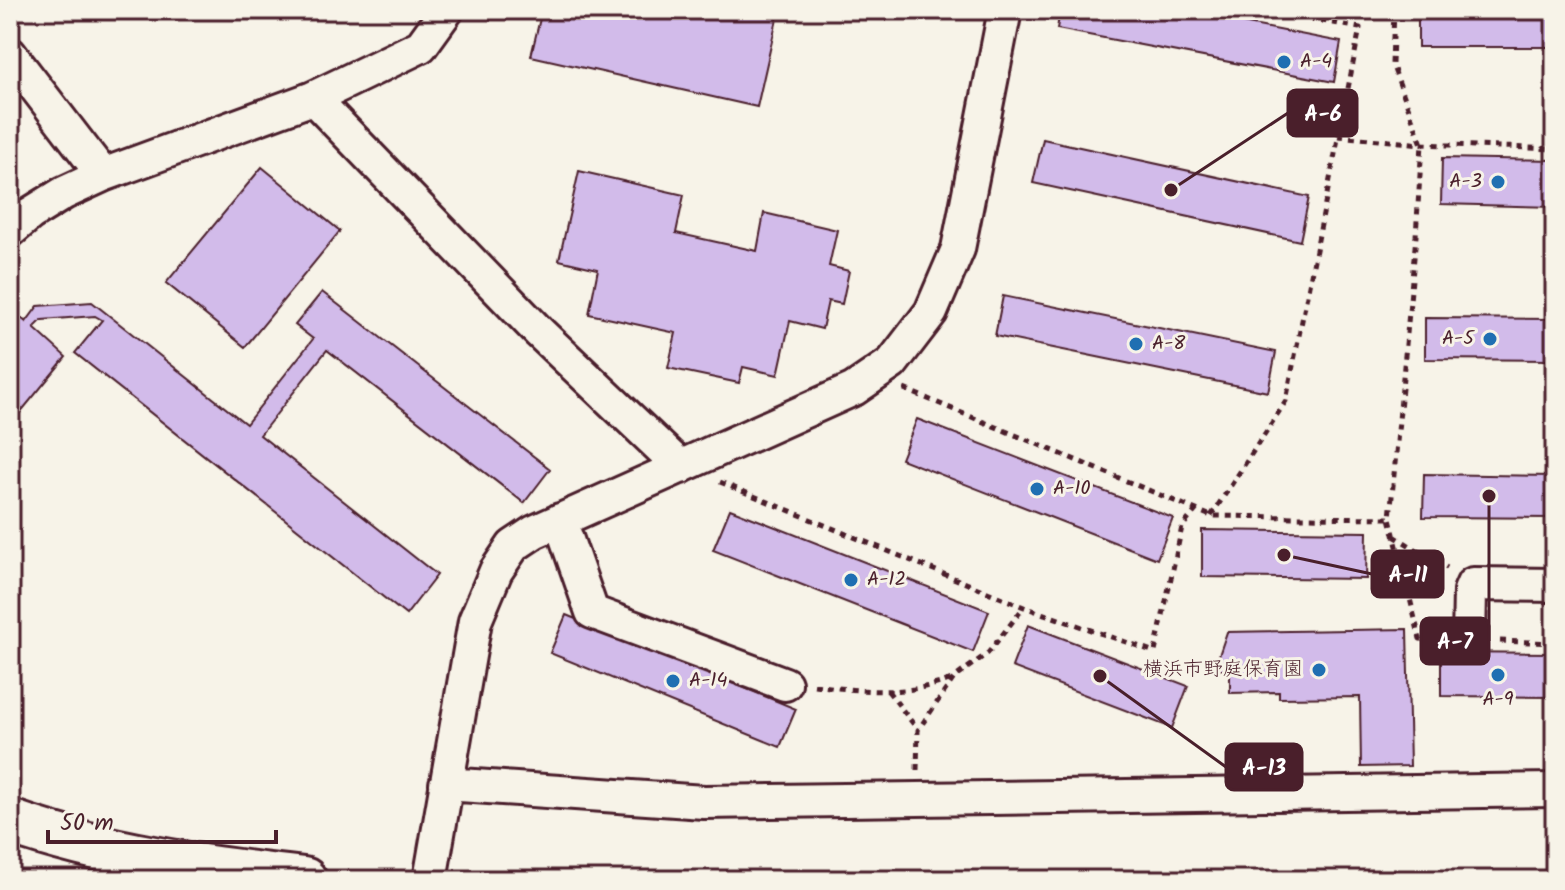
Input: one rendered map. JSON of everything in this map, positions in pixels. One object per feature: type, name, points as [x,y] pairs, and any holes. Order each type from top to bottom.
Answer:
[{"type":"street","points":[[10,231],[64,193],[103,175],[313,98],[421,46],[447,10]]},
{"type":"street","points":[[430,880],[475,621],[496,571],[513,546],[534,532],[854,389],[892,363],[931,312],[958,249],[1005,10]]},
{"type":"street","points":[[10,54],[103,175]]},
{"type":"street","points":[[313,98],[539,332],[681,467]]},
{"type":"street","points":[[560,520],[592,612],[785,684]]},
{"type":"street","points":[[1469,641],[1470,591],[1473,584],[1555,585]]},
{"type":"street","points":[[446,784],[704,802],[1555,790]]},
{"type":"street","points":[[10,822],[125,853],[226,871],[304,880]]},
{"type":"path","points":[[1211,516],[1286,401],[1360,28],[1263,10]]},
{"type":"path","points":[[885,368],[907,393],[1211,516],[1390,518],[1422,144],[1392,64],[1394,10]]},
{"type":"path","points":[[1338,136],[1422,144],[1555,149]]},
{"type":"path","points":[[711,479],[1024,607],[1155,652],[1182,527],[1197,509]]},
{"type":"path","points":[[1394,535],[1473,584]]},
{"type":"path","points":[[785,684],[792,682],[887,691],[936,685],[954,678],[988,653],[1024,607]]},
{"type":"path","points":[[917,767],[918,730],[954,678]]},
{"type":"path","points":[[887,691],[918,730]]},
{"type":"building","points":[[542,10],[779,10],[757,107],[531,56]]},
{"type":"building","name":"A-4","points":[[1060,10],[1175,10],[1341,42],[1334,82],[1057,29]]},
{"type":"building","points":[[1418,10],[1555,10],[1555,47],[1418,47]]},
{"type":"building","points":[[1043,139],[1309,197],[1300,241],[1033,183]]},
{"type":"building","name":"A-3","points":[[1442,158],[1555,160],[1555,207],[1441,204]]},
{"type":"building","points":[[262,167],[340,231],[245,347],[166,283]]},
{"type":"building","points":[[579,171],[684,195],[676,233],[757,251],[764,213],[837,230],[829,266],[849,271],[842,304],[828,301],[822,329],[790,321],[778,375],[743,367],[739,383],[668,368],[676,333],[589,314],[598,269],[559,260]]},
{"type":"building","points":[[322,292],[550,469],[524,503],[327,350],[260,435],[437,575],[406,615],[75,353],[102,320],[95,316],[42,320],[34,328],[66,357],[10,425],[10,309],[26,322],[38,306],[92,302],[246,424],[313,339],[295,325]]},
{"type":"building","name":"A-8","points":[[1003,296],[1276,352],[1268,392],[995,336]]},
{"type":"building","name":"A-5","points":[[1425,318],[1555,319],[1555,360],[1425,359]]},
{"type":"building","name":"A-10","points":[[917,419],[1173,518],[1157,559],[901,459]]},
{"type":"building","points":[[1424,474],[1555,476],[1555,518],[1423,517]]},
{"type":"building","name":"A-12","points":[[730,509],[989,611],[973,652],[713,550]]},
{"type":"building","points":[[1202,530],[1367,532],[1366,579],[1202,577]]},
{"type":"building","name":"A-14","points":[[566,615],[796,709],[780,747],[550,653]]},
{"type":"building","points":[[1028,625],[1188,686],[1172,728],[1012,667]]},
{"type":"building","points":[[1407,629],[1410,766],[1361,767],[1360,697],[1279,698],[1279,692],[1230,693],[1230,670],[1214,670],[1227,632]]},
{"type":"building","name":"A-9","points":[[1441,652],[1555,653],[1555,697],[1441,696]]},
{"type":"place","name":"A-4","points":[[1284,62]]},
{"type":"place","name":"A-3","points":[[1498,182]]},
{"type":"place","name":"A-6","points":[[1171,190]]},
{"type":"place","name":"A-5","points":[[1490,339]]},
{"type":"place","name":"A-8","points":[[1136,344]]},
{"type":"place","name":"A-10","points":[[1037,489]]},
{"type":"place","name":"A-7","points":[[1489,496]]},
{"type":"place","name":"A-11","points":[[1284,555]]},
{"type":"place","name":"A-12","points":[[851,580]]},
{"type":"place","name":"横浜市野庭保育園","points":[[1319,670]]},
{"type":"place","name":"A-9","points":[[1498,675]]},
{"type":"place","name":"A-13","points":[[1100,676]]},
{"type":"place","name":"A-14","points":[[673,681]]}]
